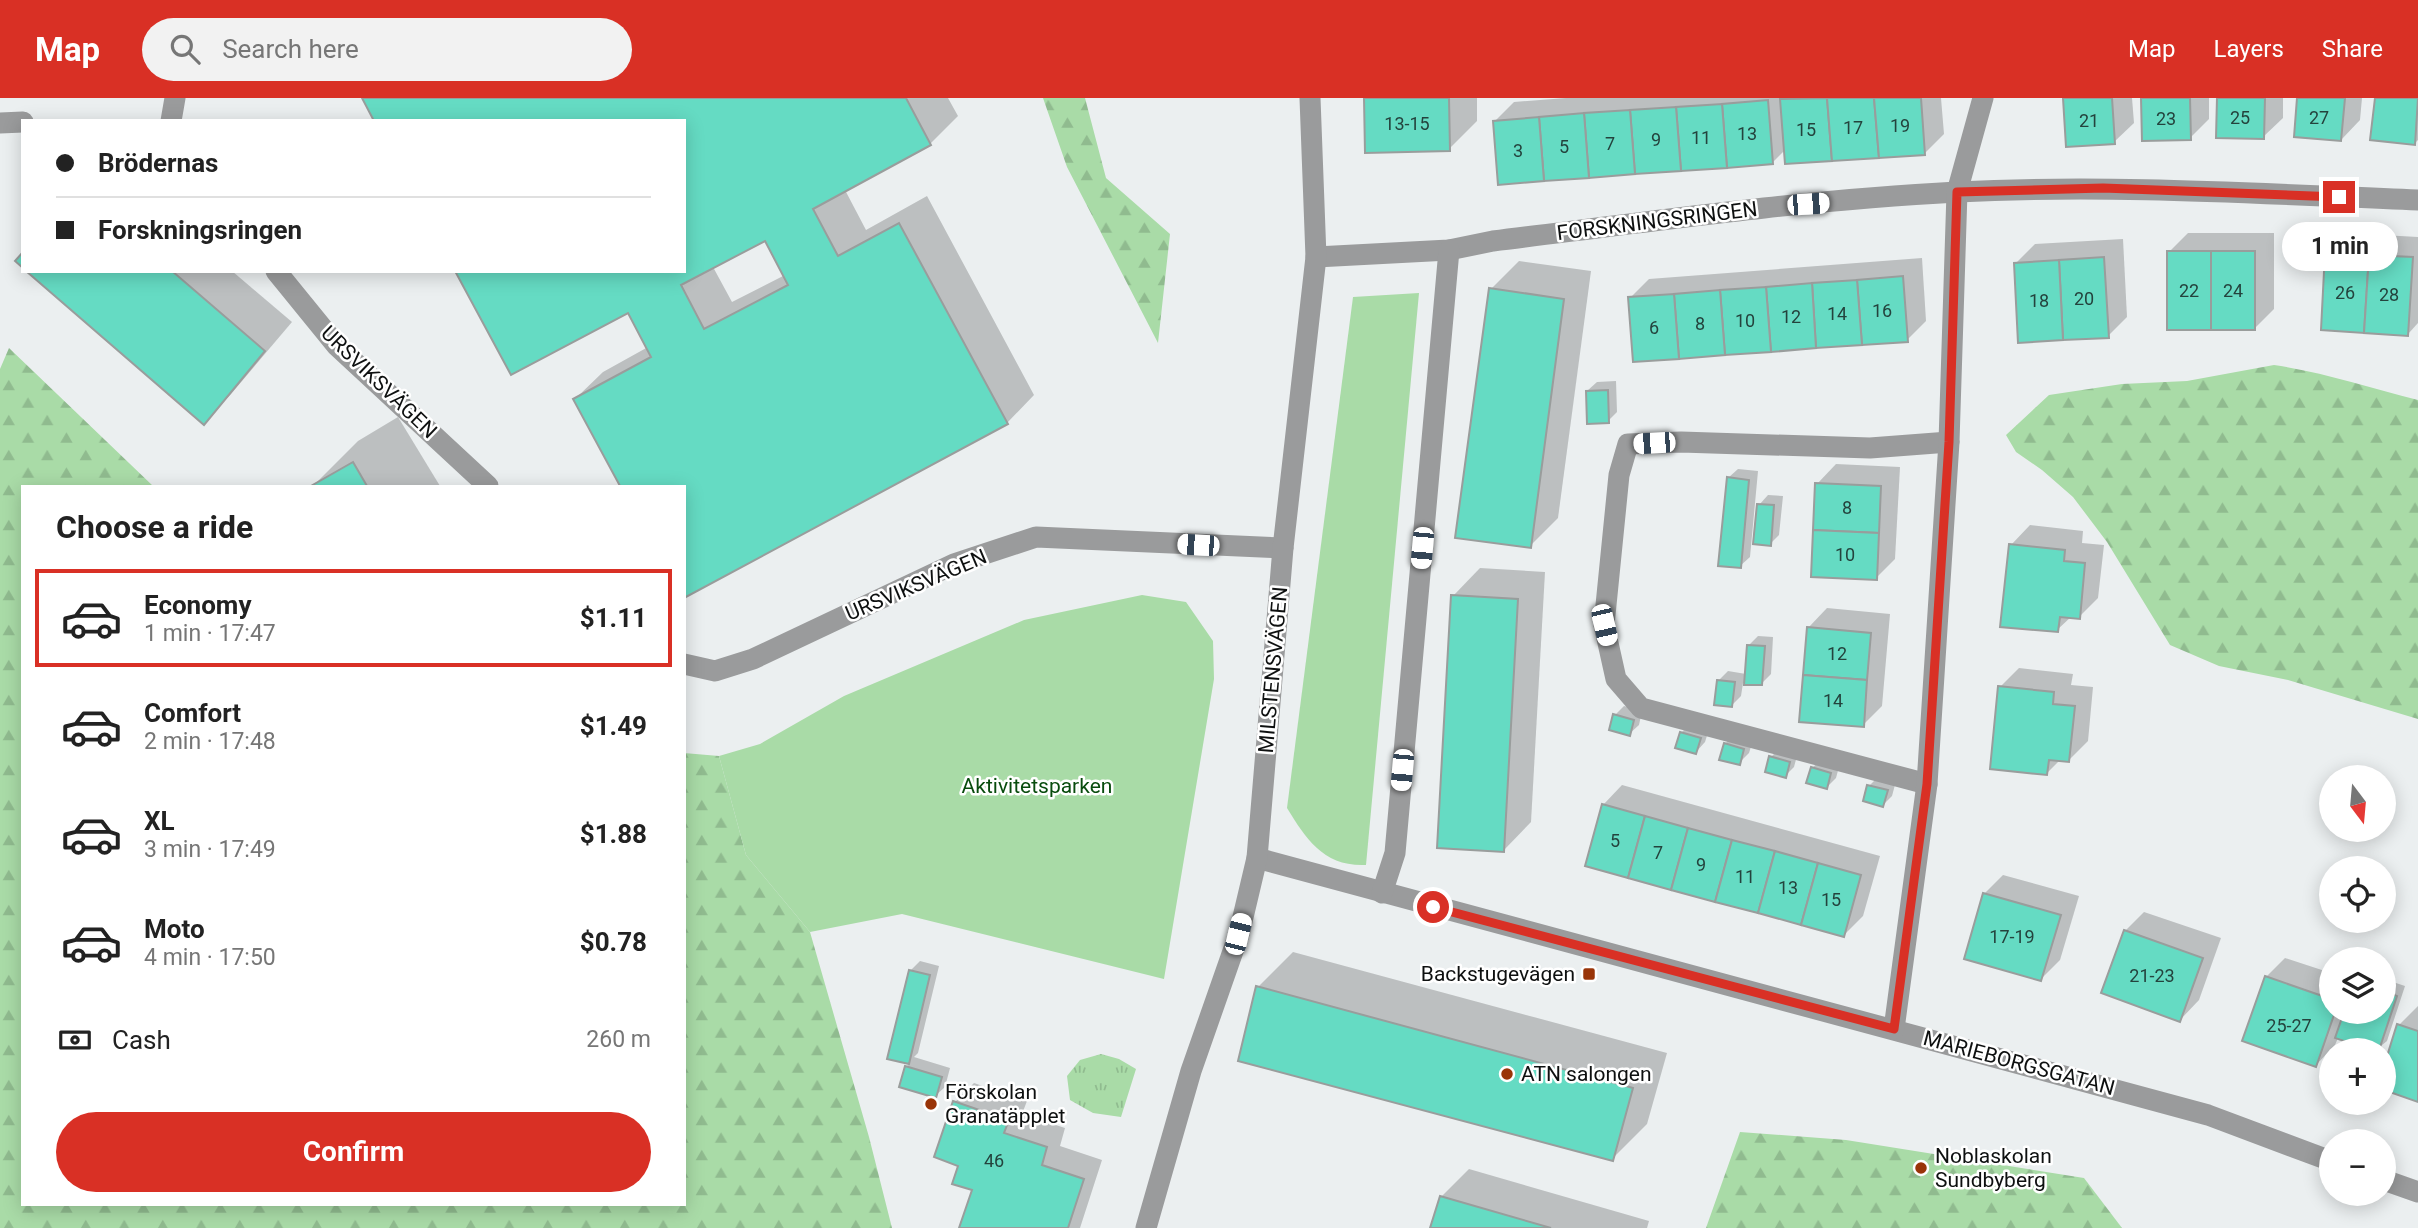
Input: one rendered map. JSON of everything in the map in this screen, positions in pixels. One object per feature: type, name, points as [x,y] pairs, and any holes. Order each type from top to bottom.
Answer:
[{"type":"street","points":[[171,119],[175,98]]},
{"type":"street","name":"MILSTENSVÄGEN","points":[[1146,1228],[1191,1071],[1238,934],[1257,858],[1283,548],[1316,257],[1310,98]]},
{"type":"street","points":[[1894,1029],[1927,784],[1949,442],[1957,192],[1983,98]]},
{"type":"street","points":[[0,123],[21,122]]},
{"type":"street","name":"FORSKNINGSRINGEN","points":[[1316,257],[1449,250],[1493,241],[1769,207],[1957,192],[2103,188],[2418,200]]},
{"type":"street","points":[[1382,893],[1395,853],[1449,250]]},
{"type":"street","name":"URSVIKSVÄGEN","points":[[278,273],[337,346],[487,485]]},
{"type":"street","points":[[1927,784],[1641,708],[1616,679],[1604,625],[1619,475],[1628,444],[1681,442],[1870,449],[1949,442]]},
{"type":"street","name":"URSVIKSVÄGEN","points":[[686,664],[715,671],[753,659],[954,565],[1036,537],[1283,548]]},
{"type":"street","name":"MARIEBORGSGATAN","points":[[1257,858],[2208,1115],[2319,1157]]},
{"type":"street","points":[[2396,1184],[2418,1192]]},
{"type":"green space","points":[[1043,98],[1085,98],[1106,178],[1170,234],[1158,343],[1067,167]]},
{"type":"green space","points":[[1419,293],[1366,865],[1351,864],[1328,856],[1318,849],[1301,830],[1287,808],[1353,297]]},
{"type":"green space","points":[[9,348],[152,485],[21,485],[21,1206],[686,1206],[686,753],[719,756],[746,855],[810,932],[869,1137],[892,1228],[0,1228],[0,369]]},
{"type":"green space","points":[[2274,365],[2418,400],[2418,719],[2288,680],[2219,666],[2170,645],[2107,542],[2073,497],[2016,452],[2006,435],[2049,395],[2122,384],[2187,381]]},
{"type":"green space","name":"Aktivitetsparken","points":[[1142,595],[1186,602],[1213,641],[1214,679],[1164,979],[902,914],[810,932],[746,855],[719,756],[760,744],[844,696],[1024,620]]},
{"type":"green space","points":[[1101,1054],[1119,1059],[1136,1069],[1121,1117],[1093,1113],[1070,1100],[1067,1076],[1080,1060]]},
{"type":"green space","points":[[1740,1132],[1846,1140],[2084,1178],[2122,1228],[1706,1228]]},
{"type":"building","points":[[362,98],[906,98],[931,145],[813,209],[838,256],[899,223],[1008,424],[686,597],[686,485],[619,485],[573,399],[651,357],[628,313],[511,375],[456,273],[686,273],[686,119],[373,119]],"holes":[[[765,241],[788,285],[704,329],[681,285]]]},
{"type":"building","points":[[1364,98],[1449,98],[1450,151],[1365,153]]},
{"type":"building","points":[[1827,98],[1832,161],[1785,164],[1780,99]]},
{"type":"building","points":[[1827,98],[1874,98],[1879,158],[1832,161]]},
{"type":"building","points":[[1874,98],[1921,98],[1925,155],[1879,158]]},
{"type":"building","points":[[2063,98],[2112,98],[2115,144],[2066,147]]},
{"type":"building","points":[[2141,98],[2190,98],[2191,140],[2142,141]]},
{"type":"building","points":[[2217,98],[2265,98],[2264,139],[2216,138]]},
{"type":"building","points":[[2297,98],[2345,98],[2341,141],[2294,137]]},
{"type":"building","points":[[2375,98],[2418,98],[2415,145],[2370,140]]},
{"type":"building","points":[[1768,100],[1773,164],[1727,168],[1722,104]]},
{"type":"building","points":[[1722,104],[1727,168],[1681,171],[1676,107]]},
{"type":"building","points":[[1676,107],[1681,171],[1635,174],[1630,110]]},
{"type":"building","points":[[1630,110],[1635,174],[1589,178],[1584,113]]},
{"type":"building","points":[[1584,113],[1589,178],[1544,181],[1539,117]]},
{"type":"building","points":[[1539,117],[1544,181],[1498,185],[1493,121]]},
{"type":"building","points":[[2167,251],[2211,251],[2211,330],[2167,330]]},
{"type":"building","points":[[2211,251],[2255,251],[2255,330],[2211,330]]},
{"type":"building","points":[[2325,252],[2369,255],[2364,333],[2321,330]]},
{"type":"building","points":[[21,254],[21,266],[15,261]]},
{"type":"building","points":[[2369,255],[2413,257],[2408,336],[2364,333]]},
{"type":"building","points":[[2104,257],[2109,338],[2063,340],[2059,260]]},
{"type":"building","points":[[2059,260],[2063,340],[2018,343],[2014,263]]},
{"type":"building","points":[[28,273],[174,273],[265,351],[204,425]]},
{"type":"building","points":[[1903,276],[1908,342],[1862,345],[1857,280]]},
{"type":"building","points":[[1857,280],[1862,345],[1816,348],[1812,283]]},
{"type":"building","points":[[1812,283],[1816,348],[1771,352],[1766,287]]},
{"type":"building","points":[[1766,287],[1771,352],[1725,355],[1720,290]]},
{"type":"building","points":[[1489,288],[1564,299],[1531,548],[1455,538]]},
{"type":"building","points":[[1720,290],[1725,355],[1679,359],[1674,294]]},
{"type":"building","points":[[1674,294],[1679,359],[1633,362],[1628,297]]},
{"type":"building","points":[[1608,390],[1609,423],[1587,424],[1586,391]]},
{"type":"building","points":[[353,462],[366,485],[313,485]]},
{"type":"building","points":[[1727,477],[1749,480],[1741,568],[1718,566]]},
{"type":"building","points":[[1815,483],[1881,486],[1879,533],[1813,530]]},
{"type":"building","points":[[1757,504],[1774,505],[1771,546],[1753,544]]},
{"type":"building","points":[[1813,530],[1879,533],[1877,580],[1811,577]]},
{"type":"building","points":[[2009,544],[2065,550],[2064,561],[2085,563],[2080,619],[2060,617],[2058,632],[2000,627]]},
{"type":"building","points":[[1451,595],[1518,599],[1504,852],[1437,848]]},
{"type":"building","points":[[1807,627],[1871,633],[1867,680],[1803,675]]},
{"type":"building","points":[[1747,645],[1765,646],[1762,685],[1744,685]]},
{"type":"building","points":[[1803,675],[1867,680],[1864,727],[1799,722]]},
{"type":"building","points":[[1717,680],[1735,682],[1732,707],[1714,705]]},
{"type":"building","points":[[1998,686],[2054,692],[2053,704],[2075,706],[2069,762],[2049,760],[2047,775],[1990,769]]},
{"type":"building","points":[[1613,714],[1634,720],[1630,736],[1609,730]]},
{"type":"building","points":[[1680,732],[1701,738],[1696,754],[1675,748]]},
{"type":"building","points":[[1724,743],[1744,749],[1740,765],[1719,760]]},
{"type":"building","points":[[1769,756],[1790,762],[1786,778],[1765,772]]},
{"type":"building","points":[[1811,767],[1831,773],[1827,789],[1806,783]]},
{"type":"building","points":[[1867,785],[1888,790],[1883,807],[1863,801]]},
{"type":"building","points":[[1602,804],[1645,816],[1628,878],[1585,866]]},
{"type":"building","points":[[1645,816],[1688,828],[1671,890],[1628,878]]},
{"type":"building","points":[[1688,828],[1732,840],[1715,902],[1671,890]]},
{"type":"building","points":[[1732,840],[1775,851],[1758,913],[1715,902]]},
{"type":"building","points":[[1775,851],[1818,863],[1801,925],[1758,913]]},
{"type":"building","points":[[1818,863],[1861,875],[1844,937],[1801,925]]},
{"type":"building","points":[[1983,893],[2061,915],[2041,981],[1964,959]]},
{"type":"building","points":[[2124,930],[2203,958],[2180,1022],[2101,993]]},
{"type":"building","points":[[909,970],[930,975],[909,1064],[887,1059]]},
{"type":"building","points":[[2265,976],[2319,995],[2319,1024],[2331,1024],[2326,1038],[2319,1038],[2316,1067],[2242,1041]]},
{"type":"building","points":[[1256,986],[1633,1088],[1613,1161],[1238,1061]]},
{"type":"building","points":[[2340,1024],[2388,1024],[2383,1038],[2335,1038]]},
{"type":"building","points":[[2397,1024],[2418,1031],[2418,1102],[2396,1094],[2396,1038],[2393,1038]]},
{"type":"building","points":[[905,1066],[942,1077],[936,1098],[899,1087]]},
{"type":"building","points":[[953,1101],[1009,1120],[1004,1133],[1047,1147],[1042,1165],[1084,1179],[1068,1228],[959,1228],[972,1190],[952,1184],[958,1166],[934,1157]]},
{"type":"building","points":[[1440,1196],[1551,1228],[1430,1228]]},
{"type":"place","name":"Backstugevägen","points":[[1589,974]]},
{"type":"place","name":"ATN salongen","points":[[1507,1074]]},
{"type":"place","name":"Förskolan Granatäpplet","points":[[931,1104]]},
{"type":"place","name":"Noblaskolan Sundbyberg","points":[[1921,1168]]},
{"type":"route","points":[[1433,907],[1894,1029],[1927,784],[1949,442],[1957,192],[2103,188],[2339,197]]}]
